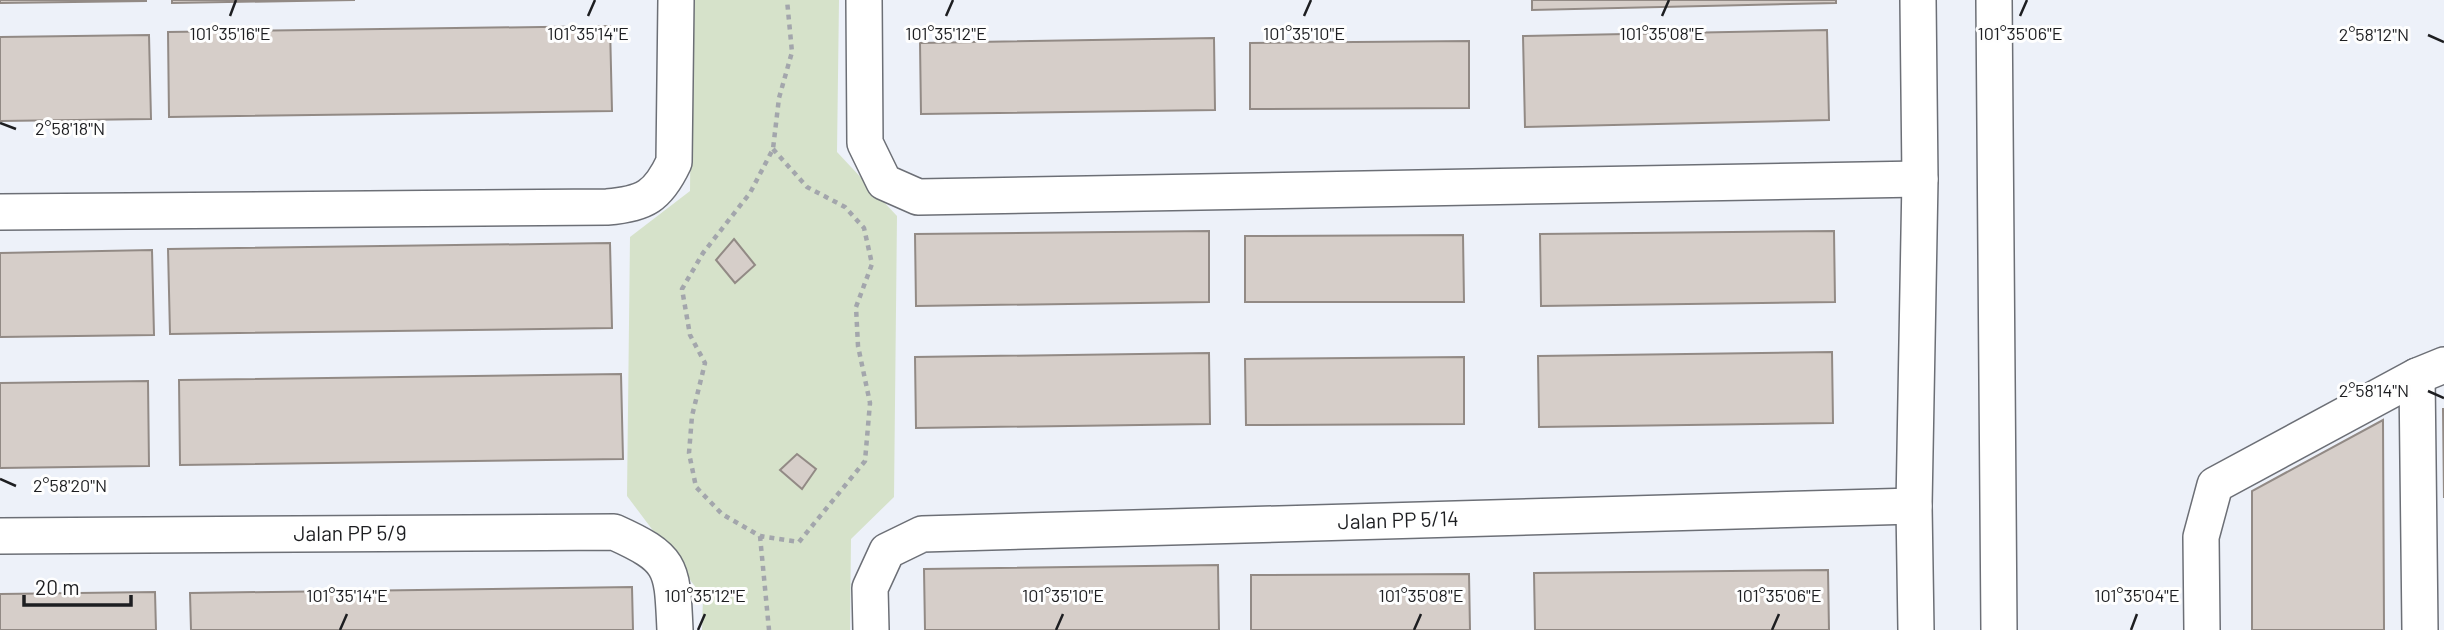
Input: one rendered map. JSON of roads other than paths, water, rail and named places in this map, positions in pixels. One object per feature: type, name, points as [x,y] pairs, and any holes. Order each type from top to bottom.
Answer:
[{"type":"street","points":[[0,212],[630,205],[648,197],[663,184],[674,162],[676,0]]},
{"type":"street","points":[[864,0],[865,143],[884,182],[918,197],[1920,179]]},
{"type":"street","points":[[1916,630],[1914,506],[1920,179],[1918,0]]},
{"type":"street","points":[[1994,0],[1999,630]]},
{"type":"street","points":[[2202,630],[2201,537],[2215,485],[2431,370]]},
{"type":"street","points":[[2420,630],[2431,370]]},
{"type":"street","name":"Jalan PP 5/14","points":[[871,630],[870,588],[887,551],[922,534],[1914,506]]},
{"type":"street","name":"Jalan PP 5/9","points":[[0,536],[614,532],[642,544],[666,565],[673,587],[675,630]]}]
